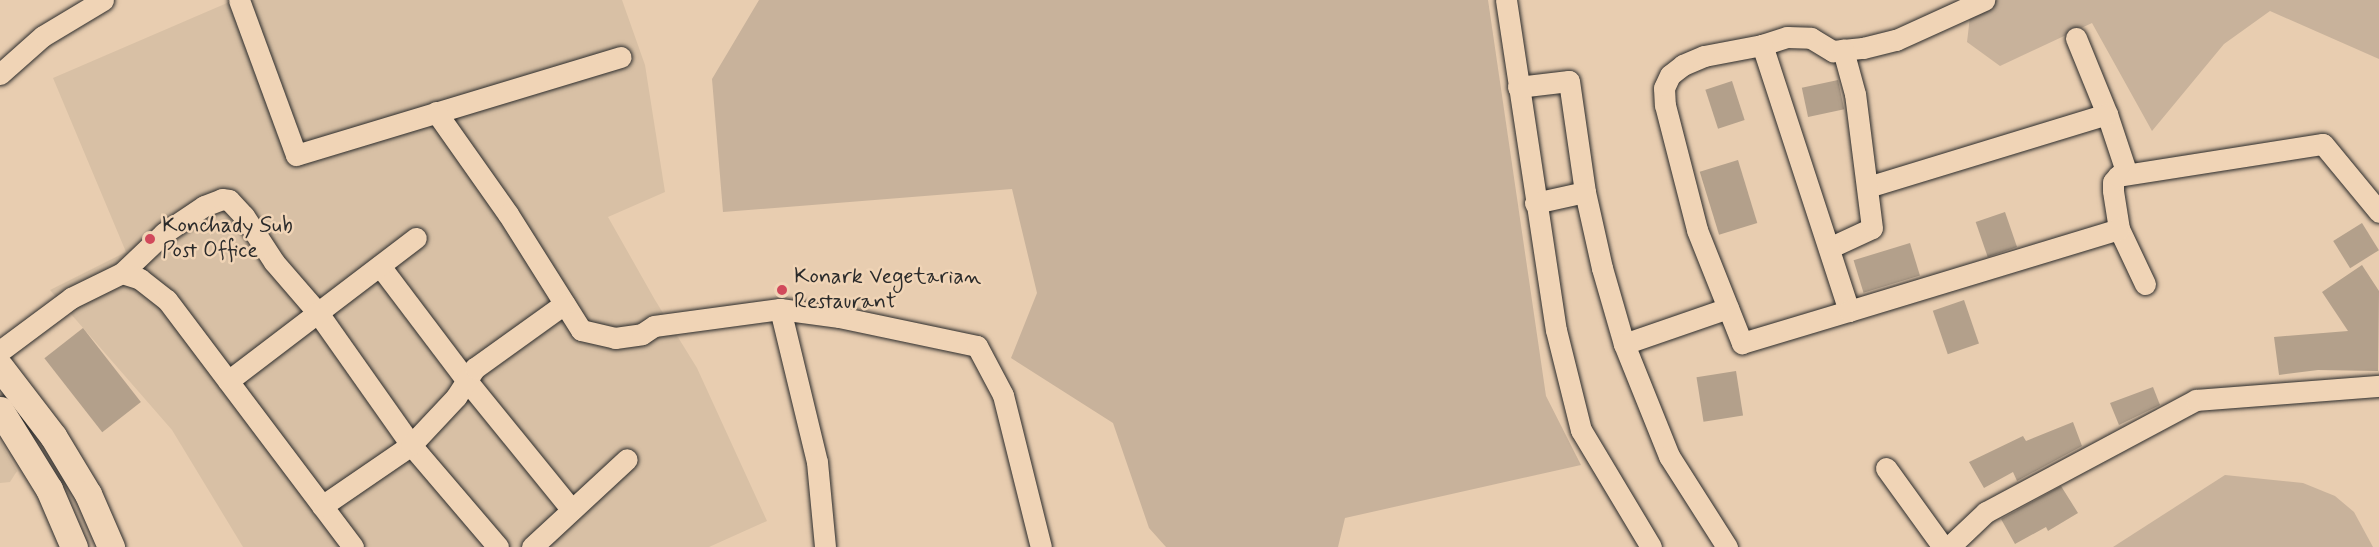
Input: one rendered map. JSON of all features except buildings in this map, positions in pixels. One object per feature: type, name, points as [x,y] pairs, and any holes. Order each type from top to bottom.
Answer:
[{"type":"main road","points":[[0,368],[53,436],[88,494],[111,547]]},
{"type":"main road","points":[[0,410],[50,489],[74,547]]},
{"type":"street","points":[[0,74],[43,36],[103,0]]},
{"type":"street","points":[[239,0],[296,155],[621,57]]},
{"type":"street","points":[[1506,0],[1556,330],[1581,430],[1651,547]]},
{"type":"street","points":[[1984,0],[1896,40],[1833,51],[1811,38],[1787,37],[1762,45],[1704,56],[1683,65],[1670,75],[1664,88],[1665,105],[1697,230],[1742,343],[2119,229]]},
{"type":"street","points":[[2076,38],[2107,114],[2127,174]]},
{"type":"street","points":[[1762,45],[1849,311]]},
{"type":"street","points":[[1829,249],[1872,228],[1855,94],[1843,50]]},
{"type":"street","points":[[1518,87],[1569,81],[1585,192],[1602,268],[1624,344],[1669,456],[1727,547]]},
{"type":"street","points":[[436,112],[508,214],[581,330],[615,338],[642,334],[654,326],[780,309],[839,317],[977,346],[1003,395],[1041,547]]},
{"type":"street","points":[[1868,187],[2107,114]]},
{"type":"street","points":[[2145,284],[2119,229],[2113,182],[2118,176],[2323,144],[2379,212]]},
{"type":"street","points":[[1535,203],[1585,192]]},
{"type":"street","points":[[0,351],[71,298],[122,273],[164,233],[204,206],[222,199],[229,200],[244,216],[274,262],[318,313],[411,445],[498,547]]},
{"type":"street","points":[[228,381],[416,238]]},
{"type":"street","points":[[380,266],[467,381],[573,510]]},
{"type":"street","points":[[122,273],[140,279],[167,300],[353,547]]},
{"type":"street","points":[[322,506],[411,445],[456,397],[475,369],[564,304]]},
{"type":"street","points":[[1624,344],[1728,308]]},
{"type":"street","points":[[780,309],[817,462],[825,547]]},
{"type":"street","points":[[1948,547],[1986,512],[2196,400],[2379,386]]},
{"type":"street","points":[[532,547],[627,459]]},
{"type":"street","points":[[1886,468],[1942,547]]},
{"type":"shaded area","points":[[234,0],[622,0],[645,65],[665,192],[608,217],[697,368],[767,521],[709,547],[243,547],[172,430],[50,290],[126,252],[53,78]]},
{"type":"shaded area","points":[[759,0],[1488,0],[1546,396],[1581,465],[1345,518],[1338,547],[1166,547],[1149,528],[1113,423],[1011,358],[1037,293],[1012,189],[723,212],[712,79]]},
{"type":"shaded area","points":[[1972,0],[2379,0],[2379,59],[2270,11],[2224,44],[2152,131],[2092,23],[2000,66],[1967,42]]},
{"type":"shaded area","points":[[0,441],[17,471],[10,482],[0,483]]},
{"type":"shaded area","points":[[2225,475],[2303,483],[2335,496],[2354,512],[2373,547],[2113,547]]},
{"type":"place","name":"Konchady Sub Post Office","points":[[150,239]]},
{"type":"place","name":"Konark Vegetarian Restaurant","points":[[782,290]]}]
